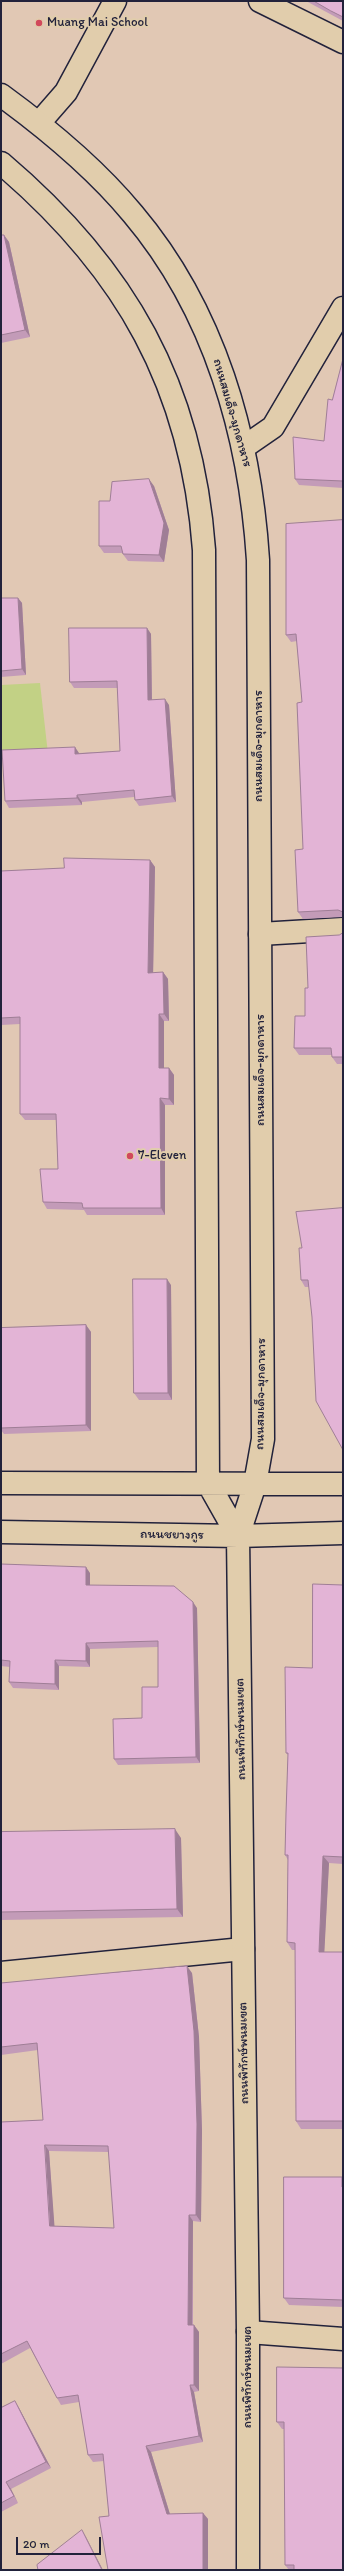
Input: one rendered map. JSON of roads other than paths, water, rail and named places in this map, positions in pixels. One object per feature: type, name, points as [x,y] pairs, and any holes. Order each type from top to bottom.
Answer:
[{"type":"main road","points":[[39,123],[66,92],[115,1]]},
{"type":"main road","points":[[260,1],[343,42]]},
{"type":"main road","name":"ถนนสมเด็จ-มุกดาหาร","points":[[1,95],[39,123],[93,171],[134,214],[171,265],[198,313],[224,377],[244,447],[254,504],[258,560],[263,1439],[255,1484],[238,1536]]},
{"type":"main road","points":[[1,164],[55,213],[81,241],[114,282],[141,326],[179,414],[193,467],[200,506],[204,558],[208,1483],[238,1536]]},
{"type":"main road","points":[[244,447],[273,427],[343,308]]},
{"type":"main road","points":[[260,934],[343,929]]},
{"type":"main road","points":[[1,1483],[343,1484]]},
{"type":"main road","name":"ถนนชยางกูร","points":[[1,1532],[238,1536],[343,1533]]},
{"type":"main road","name":"ถนนพิทักษ์พนมเขต","points":[[238,1536],[248,2332],[248,2570]]},
{"type":"main road","points":[[1,1973],[243,1949]]},
{"type":"main road","points":[[248,2332],[343,2339]]},
{"type":"place","name":"Muang Mai School","points":[[39,23]]},
{"type":"place","name":"7-Eleven","points":[[130,1156]]}]
